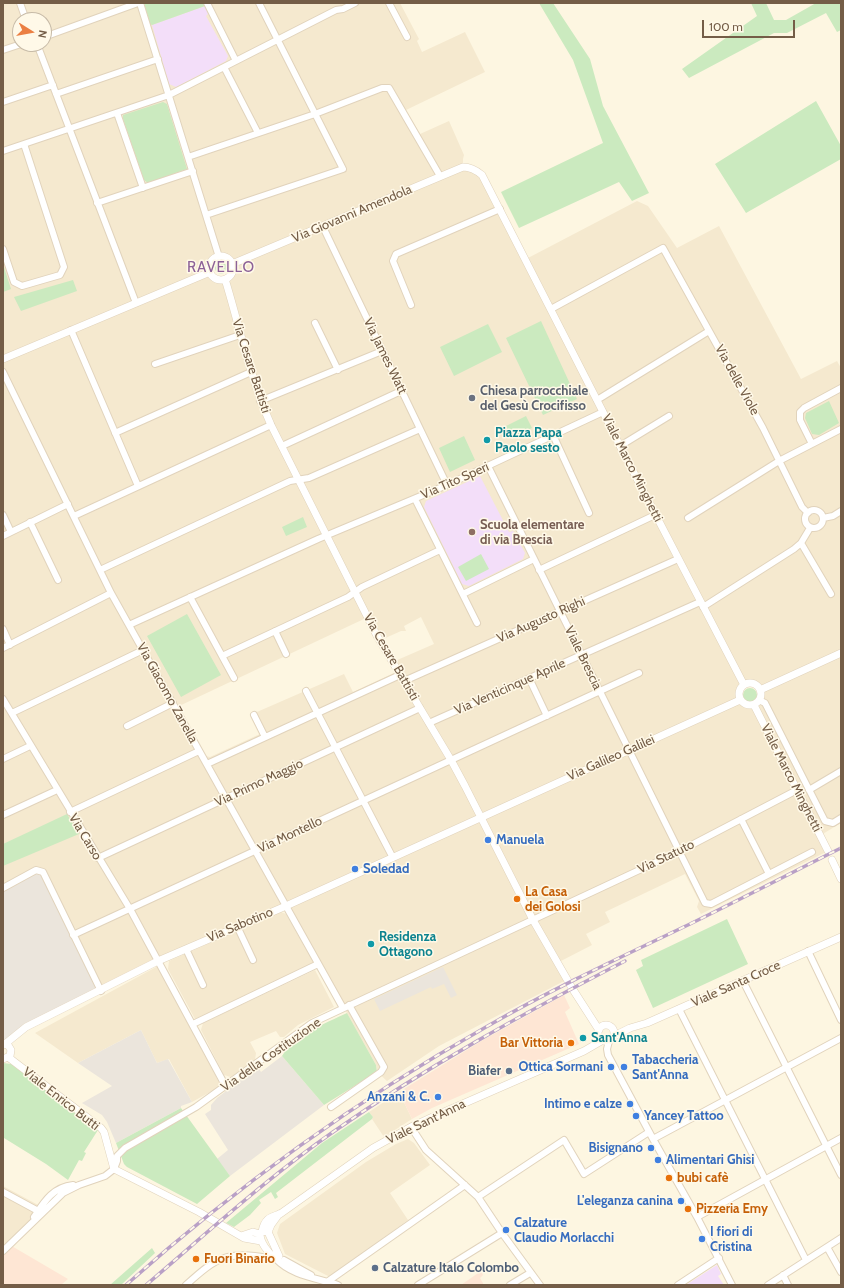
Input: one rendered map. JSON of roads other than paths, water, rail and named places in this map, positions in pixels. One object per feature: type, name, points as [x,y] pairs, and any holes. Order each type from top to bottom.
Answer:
[{"type":"street","points":[[52,34],[139,3],[158,59],[219,257]]},
{"type":"street","points":[[207,3],[236,61]]},
{"type":"street","points":[[206,215],[343,168],[259,3]]},
{"type":"street","points":[[3,151],[169,95],[336,10],[343,9],[355,3]]},
{"type":"street","points":[[390,3],[407,37]]},
{"type":"street","points":[[40,52],[136,303]]},
{"type":"street","points":[[56,94],[158,59]]},
{"type":"street","points":[[224,67],[258,133]]},
{"type":"street","points":[[3,102],[52,85]]},
{"type":"street","points":[[188,157],[315,114],[382,88],[389,88],[440,176]]},
{"type":"street","points":[[117,112],[142,188]]},
{"type":"street","points":[[3,249],[14,282],[22,286],[60,276],[64,267],[24,144]]},
{"type":"street","name":"Via Giovanni Amendola","points":[[232,264],[323,227],[440,176],[463,167],[473,169]]},
{"type":"street","name":"Viale Marco Minghetti","points":[[473,169],[482,175],[500,209],[655,515],[744,686]]},
{"type":"street","points":[[97,203],[193,171]]},
{"type":"street","points":[[411,305],[393,261],[396,254],[500,209]]},
{"type":"street","name":"Via James Watt","points":[[323,227],[447,485]]},
{"type":"street","name":"Via delle Viole","points":[[551,309],[663,248],[763,428],[802,507],[808,513]]},
{"type":"street","points":[[219,257],[227,258],[232,264],[232,273],[225,279],[216,279],[210,272],[211,262],[219,257]]},
{"type":"street","points":[[3,359],[210,272]]},
{"type":"street","name":"Via Cesare Battisti","points":[[225,279],[260,401],[271,425],[377,636],[451,760],[533,920],[572,988],[600,1029]]},
{"type":"street","points":[[315,323],[338,370]]},
{"type":"street","points":[[71,330],[138,486]]},
{"type":"street","points":[[597,400],[710,331]]},
{"type":"street","points":[[155,364],[240,335]]},
{"type":"street","points":[[260,401],[382,351]]},
{"type":"street","name":"Via Giacomo Zanella","points":[[3,372],[111,593],[342,1008]]},
{"type":"street","points":[[115,433],[251,372]]},
{"type":"street","points":[[812,444],[800,420],[800,412],[804,408],[841,388]]},
{"type":"street","points":[[282,446],[401,390]]},
{"type":"street","name":"Via Tito Speri","points":[[129,626],[327,536],[447,485],[604,412]]},
{"type":"street","points":[[620,446],[669,416]]},
{"type":"street","points":[[74,516],[271,425]]},
{"type":"street","points":[[100,570],[290,482],[309,478],[420,429]]},
{"type":"street","points":[[688,518],[779,461],[841,429]]},
{"type":"street","points":[[553,435],[589,513]]},
{"type":"street","name":"Viale Brescia","points":[[488,466],[705,903],[711,904],[769,874]]},
{"type":"street","points":[[415,499],[477,623]]},
{"type":"street","points":[[3,536],[68,504]]},
{"type":"street","points":[[816,510],[823,518],[822,523],[818,527],[810,528],[805,521],[808,513],[816,510]]},
{"type":"street","points":[[823,518],[833,516],[841,511]]},
{"type":"street","points":[[3,515],[11,532]]},
{"type":"street","points":[[539,570],[655,515]]},
{"type":"street","points":[[30,522],[58,580]]},
{"type":"street","points":[[810,528],[801,543],[831,594]]},
{"type":"street","name":"Via Venticinque Aprile","points":[[429,723],[581,655],[702,605],[801,543]]},
{"type":"street","points":[[222,656],[348,597],[362,587],[440,550]]},
{"type":"street","points":[[463,594],[534,559]]},
{"type":"street","name":"Via Augusto Righi","points":[[207,764],[317,713],[560,612],[678,559]]},
{"type":"street","points":[[3,648],[111,593]]},
{"type":"street","points":[[190,597],[234,678]]},
{"type":"street","points":[[3,629],[10,644]]},
{"type":"street","points":[[275,631],[286,654]]},
{"type":"street","points":[[3,708],[12,713],[143,650]]},
{"type":"street","points":[[760,690],[841,653]]},
{"type":"street","name":"Via Montello","points":[[73,935],[639,673]]},
{"type":"street","points":[[529,678],[547,716]]},
{"type":"street","points":[[757,702],[761,693],[754,684],[747,684],[740,690],[740,700],[745,704],[757,702],[764,703],[825,821],[833,823],[841,818]]},
{"type":"street","points":[[306,691],[392,856]]},
{"type":"street","name":"Via Carso","points":[[3,699],[30,746],[130,909],[226,1087]]},
{"type":"street","name":"Via Galileo Galilei","points":[[481,816],[740,700]]},
{"type":"street","name":"Viale Marco Minghetti","points":[[757,702],[797,790],[828,852]]},
{"type":"street","points":[[127,726],[173,703]]},
{"type":"street","name":"Via Primo Maggio","points":[[98,858],[420,708]]},
{"type":"street","points":[[254,715],[265,737]]},
{"type":"street","points":[[3,759],[30,746]]},
{"type":"street","points":[[70,812],[199,751]]},
{"type":"street","points":[[809,790],[841,771]]},
{"type":"street","points":[[3,815],[57,790]]},
{"type":"street","name":"Via Statuto","points":[[533,920],[680,851],[797,790]]},
{"type":"street","name":"Via Sabotino","points":[[4,1044],[26,1027],[101,991],[158,961],[286,906],[481,816]]},
{"type":"street","points":[[741,819],[769,874],[812,852]]},
{"type":"street","points":[[832,860],[841,879]]},
{"type":"street","points":[[4,886],[36,870],[43,872],[101,991]]},
{"type":"street","name":"Via della Costituzione","points":[[114,1169],[117,1156],[125,1148],[192,1110],[226,1087],[312,1023],[533,920]]},
{"type":"street","points":[[237,926],[253,960]]},
{"type":"street","name":"Viale Santa Croce","points":[[609,1039],[630,1028],[647,1023],[841,937]]},
{"type":"street","points":[[186,949],[203,985]]},
{"type":"street","points":[[808,951],[841,1020]]},
{"type":"street","points":[[193,1024],[318,964]]},
{"type":"street","points":[[743,981],[841,1175]]},
{"type":"street","points":[[331,1107],[381,1072],[384,1067],[349,1005]]},
{"type":"street","points":[[679,1009],[806,1260]]},
{"type":"street","points":[[609,1039],[599,1037],[600,1029],[607,1025],[612,1027],[614,1031],[609,1039],[607,1049],[608,1055],[697,1217],[732,1285]]},
{"type":"street","name":"Viale Santa Croce","points":[[612,1027],[630,1028]]},
{"type":"street","name":"Viale Sant'Anna","points":[[584,1051],[594,1040],[600,1029]]},
{"type":"street","points":[[653,1139],[841,1038]]},
{"type":"street","name":"Viale Sant'Anna","points":[[263,1235],[263,1223],[266,1220],[280,1214],[373,1148],[435,1116],[609,1039]]},
{"type":"street","points":[[4,1044],[10,1047],[11,1050],[10,1056],[5,1058]]},
{"type":"street","name":"Viale Enrico Butti","points":[[5,1058],[101,1128],[104,1132],[114,1169]]},
{"type":"street","points":[[411,1128],[426,1150],[478,1197],[530,1273],[540,1285]]},
{"type":"street","points":[[478,1197],[564,1140],[584,1174],[649,1132]]},
{"type":"street","points":[[697,1217],[841,1138]]},
{"type":"street","points":[[3,1251],[29,1226],[40,1212],[48,1198],[60,1188],[78,1185],[105,1176],[114,1169],[241,1236],[252,1240],[263,1235]]},
{"type":"street","points":[[327,1282],[464,1185]]},
{"type":"street","points":[[3,1192],[40,1212]]},
{"type":"street","points":[[418,1285],[502,1233]]},
{"type":"street","points":[[263,1235],[280,1263],[308,1278],[315,1278],[338,1285]]},
{"type":"street","points":[[263,1235],[276,1257]]},
{"type":"street","points":[[768,1285],[841,1238]]},
{"type":"street","points":[[3,1254],[9,1246]]},
{"type":"street","points":[[827,1247],[841,1272]]},
{"type":"street","points":[[186,1285],[223,1257],[241,1254],[270,1258],[276,1257]]},
{"type":"street","points":[[678,1285],[719,1258]]},
{"type":"street","points":[[510,1285],[530,1273]]},
{"type":"street","points":[[783,1275],[788,1285]]},
{"type":"railway","points":[[126,1285],[211,1213],[299,1146],[391,1084],[438,1055],[561,986],[709,915],[841,848]]},
{"type":"railway","points":[[146,1285],[285,1168],[368,1108],[476,1042],[625,961]]},
{"type":"place","name":"Chiesa parrocchiale del Gesù Crocifisso","points":[[472,398]]},
{"type":"place","name":"Piazza Papa Paolo sesto","points":[[487,440]]},
{"type":"place","name":"Scuola elementare di via Brescia","points":[[472,532]]},
{"type":"place","name":"Manuela","points":[[488,840]]},
{"type":"place","name":"Soledad","points":[[355,869]]},
{"type":"place","name":"La Casa dei Golosi","points":[[517,899]]},
{"type":"place","name":"Residenza Ottagono","points":[[371,944]]},
{"type":"place","name":"Sant'Anna","points":[[583,1038]]},
{"type":"place","name":"Bar Vittoria","points":[[571,1043]]},
{"type":"place","name":"Ottica Sormani","points":[[611,1067]]},
{"type":"place","name":"Tabaccheria Sant'Anna","points":[[624,1067]]},
{"type":"place","name":"Biafer","points":[[509,1071]]},
{"type":"place","name":"Anzani & C.","points":[[438,1097]]},
{"type":"place","name":"Intimo e calze","points":[[630,1104]]},
{"type":"place","name":"Yancey Tattoo","points":[[636,1116]]},
{"type":"place","name":"Bisignano","points":[[651,1148]]},
{"type":"place","name":"Alimentari Ghisi","points":[[658,1160]]},
{"type":"place","name":"bubi cafè","points":[[669,1178]]},
{"type":"place","name":"L'eleganza canina","points":[[681,1201]]},
{"type":"place","name":"Pizzeria Emy","points":[[688,1209]]},
{"type":"place","name":"Calzature Claudio Morlacchi","points":[[506,1230]]},
{"type":"place","name":"I fiori di Cristina","points":[[702,1239]]},
{"type":"place","name":"Fuori Binario","points":[[196,1259]]},
{"type":"place","name":"Calzature Italo Colombo","points":[[375,1268]]},
{"type":"district","name":"RAVELLO","points":[[221,268]]}]
